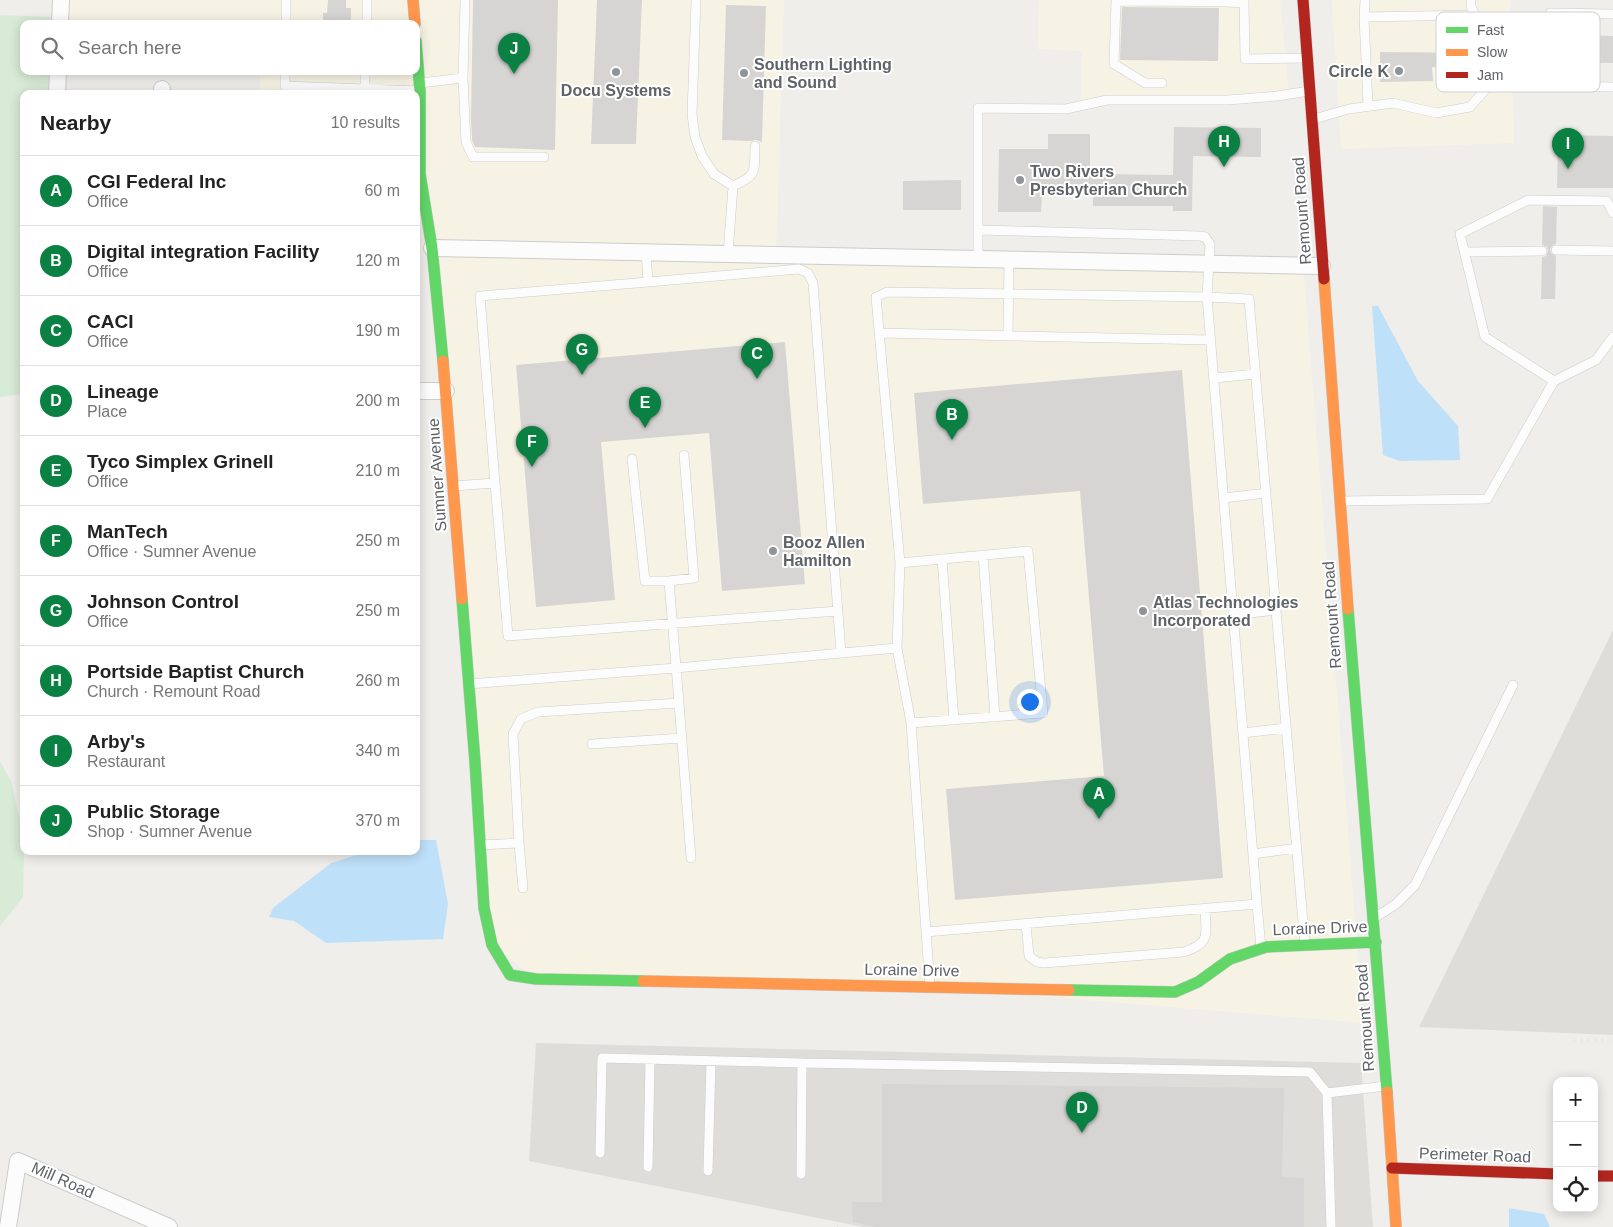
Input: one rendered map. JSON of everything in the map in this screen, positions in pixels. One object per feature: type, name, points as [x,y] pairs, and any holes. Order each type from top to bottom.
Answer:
[{"type":"street","points":[[60,20],[61,0]]},
{"type":"street","points":[[413,0],[415,20]]},
{"type":"street","name":"Remount Road","points":[[1303,0],[1340,501],[1376,942],[1396,1227]]},
{"type":"street","points":[[57,90],[58,75]]},
{"type":"street","name":"Sumner Avenue","points":[[419,75],[420,90]]},
{"type":"street","name":"Sumner Avenue","points":[[420,185],[432,248],[446,391],[484,908]]},
{"type":"street","points":[[432,248],[1322,266]]},
{"type":"street","points":[[420,391],[446,391]]},
{"type":"street","name":"Loraine Drive","points":[[484,908],[492,945],[510,975],[536,978],[1175,992],[1198,982],[1230,959],[1261,948],[1376,942]]},
{"type":"street","name":"Mill Road","points":[[8,1227],[18,1161],[169,1227]]},
{"type":"street","name":"Perimeter Road","points":[[1392,1168],[1553,1174]]},
{"type":"street","points":[[1598,1176],[1613,1176]]},
{"type":"lane","points":[[286,0],[286,20]]},
{"type":"lane","points":[[367,0],[367,20]]},
{"type":"lane","points":[[465,0],[463,78],[466,142],[473,157],[544,157]]},
{"type":"lane","points":[[696,0],[692,114],[695,137],[702,156],[714,174],[733,186]]},
{"type":"lane","points":[[1162,83],[1145,83],[1114,64],[1116,0],[1244,2],[1245,59],[1307,58]]},
{"type":"lane","points":[[1365,0],[1368,106]]},
{"type":"lane","points":[[1600,14],[1613,14]]},
{"type":"lane","points":[[1364,17],[1436,16]]},
{"type":"lane","points":[[285,75],[285,86],[365,89],[420,87],[463,78]]},
{"type":"lane","points":[[365,75],[365,89]]},
{"type":"lane","points":[[1600,87],[1613,87]]},
{"type":"lane","points":[[978,259],[978,108],[1066,109],[1107,100],[1228,100],[1309,91]]},
{"type":"lane","points":[[1311,120],[1349,109],[1392,103],[1436,112],[1470,106],[1483,92]]},
{"type":"lane","points":[[733,186],[748,179],[754,171],[755,146]]},
{"type":"lane","points":[[728,254],[733,186]]},
{"type":"lane","points":[[1554,381],[1485,338],[1460,234],[1528,200],[1607,202],[1613,213]]},
{"type":"lane","points":[[978,230],[1200,236],[1205,237],[1210,244],[1208,296],[1211,340],[1261,948]]},
{"type":"lane","points":[[1556,250],[1613,251]]},
{"type":"lane","points":[[1465,252],[1542,251]]},
{"type":"lane","points":[[646,252],[648,282]]},
{"type":"lane","points":[[1008,336],[1009,259]]},
{"type":"lane","points":[[838,610],[508,636],[480,296],[799,269],[808,273],[813,283],[838,610],[841,653]]},
{"type":"lane","points":[[930,987],[911,722],[898,648],[900,563],[876,298],[888,292],[1208,296],[1249,299],[1305,945]]},
{"type":"lane","points":[[879,333],[1211,340]]},
{"type":"lane","points":[[1340,501],[1487,500],[1554,381],[1596,360],[1613,337]]},
{"type":"lane","points":[[1214,378],[1256,374]]},
{"type":"lane","points":[[632,459],[645,581],[669,581],[694,578],[684,454]]},
{"type":"lane","points":[[454,486],[495,482]]},
{"type":"lane","points":[[1224,498],[1266,493]]},
{"type":"lane","points":[[900,563],[1028,551],[1043,713],[911,722]]},
{"type":"lane","points":[[983,555],[995,717]]},
{"type":"lane","points":[[942,559],[954,720]]},
{"type":"lane","points":[[669,581],[691,858]]},
{"type":"lane","points":[[1234,615],[1276,610]]},
{"type":"lane","points":[[469,684],[898,648]]},
{"type":"lane","points":[[1374,918],[1396,904],[1416,884],[1513,685]]},
{"type":"lane","points":[[523,888],[513,734],[521,719],[538,712],[679,703]]},
{"type":"lane","points":[[1244,733],[1286,728]]},
{"type":"lane","points":[[592,744],[682,738]]},
{"type":"lane","points":[[480,845],[520,843]]},
{"type":"lane","points":[[1253,854],[1296,848]]},
{"type":"lane","points":[[926,932],[1258,904]]},
{"type":"lane","points":[[1026,924],[1029,956],[1037,962],[1184,952],[1197,948],[1202,944],[1205,936],[1205,909]]},
{"type":"lane","points":[[600,1153],[602,1058],[1310,1072],[1327,1093],[1331,1227]]},
{"type":"lane","points":[[648,1166],[650,1060]]},
{"type":"lane","points":[[708,1171],[711,1061]]},
{"type":"lane","points":[[801,1174],[802,1063]]},
{"type":"lane","points":[[1327,1093],[1386,1086]]},
{"type":"shaded area","points":[[61,0],[784,0],[776,254],[1303,265],[1363,1023],[930,987],[536,979],[492,945],[420,139],[420,90],[260,90],[260,75],[420,75],[420,20],[60,20]]},
{"type":"shaded area","points":[[1039,0],[1280,0],[1289,94],[1228,100],[1081,106],[1082,51],[1038,49]]},
{"type":"shaded area","points":[[1332,0],[1510,0],[1510,12],[1436,12],[1436,92],[1513,92],[1514,143],[1341,149]]},
{"type":"shaded area","points":[[1613,630],[1613,1035],[1419,1027]]},
{"type":"shaded area","points":[[536,1043],[1361,1063],[1373,1227],[864,1227],[529,1161]]},
{"type":"green space","points":[[0,15],[51,17],[51,20],[20,20],[20,75],[49,75],[48,90],[20,90],[20,394],[0,397]]},
{"type":"green space","points":[[0,761],[11,781],[20,821],[20,855],[24,855],[23,897],[0,926]]},
{"type":"water","points":[[1372,306],[1378,306],[1418,381],[1458,426],[1460,460],[1400,461],[1383,455]]},
{"type":"water","points":[[420,840],[436,840],[448,904],[443,939],[326,943],[294,921],[269,917],[273,908],[331,863],[356,855],[420,855]]},
{"type":"water","points":[[1509,1208],[1544,1214],[1550,1227],[1509,1227]]},
{"type":"building","points":[[328,0],[346,0],[346,8],[351,8],[351,20],[323,20],[323,13],[327,13]]},
{"type":"building","points":[[473,0],[558,0],[555,150],[475,147],[472,140],[471,118]]},
{"type":"building","name":"Docu Systems","points":[[597,0],[642,0],[636,144],[591,144]]},
{"type":"building","name":"Southern Lighting and Sound","points":[[726,5],[766,6],[762,142],[756,140],[722,140]]},
{"type":"building","points":[[1122,7],[1219,8],[1218,61],[1120,60]]},
{"type":"building","points":[[1600,36],[1613,36],[1613,63],[1600,63]]},
{"type":"building","points":[[1380,52],[1436,53],[1436,67],[1432,67],[1433,81],[1380,82]]},
{"type":"building","points":[[1174,127],[1261,128],[1261,157],[1193,156],[1192,211],[1173,211],[1173,206],[1093,206],[1093,192],[1042,192],[1041,212],[998,212],[999,149],[1048,149],[1048,134],[1090,134],[1090,174],[1173,175]]},
{"type":"building","points":[[1558,135],[1613,136],[1613,188],[1557,188]]},
{"type":"building","points":[[961,180],[961,210],[903,210],[903,181]]},
{"type":"building","points":[[1543,206],[1557,207],[1556,244],[1550,249],[1551,253],[1556,256],[1555,299],[1541,299],[1542,257],[1546,256],[1548,251],[1547,247],[1542,245]]},
{"type":"building","points":[[785,342],[805,584],[722,591],[709,433],[601,442],[615,600],[536,607],[516,365]]},
{"type":"building","points":[[1182,370],[1223,878],[955,900],[946,789],[1104,776],[1080,491],[923,504],[914,393]]},
{"type":"building","points":[[882,1084],[1284,1088],[1282,1177],[1304,1178],[1304,1227],[876,1227],[853,1222],[852,1202],[882,1202]]},
{"type":"railway","points":[[1574,1040],[1613,1040]]},
{"type":"traffic: fast","points":[[419,75],[420,90]]},
{"type":"traffic: fast","points":[[420,91],[420,174]]},
{"type":"traffic: fast","points":[[420,174],[432,248],[443,361]]},
{"type":"traffic: fast","points":[[462,599],[484,908],[492,945],[510,975],[536,979],[643,981]]},
{"type":"traffic: fast","points":[[1348,609],[1387,1092]]},
{"type":"traffic: fast","points":[[1069,990],[1175,992],[1198,982],[1230,959],[1266,947],[1376,942]]},
{"type":"traffic: slow","points":[[413,0],[415,20]]},
{"type":"traffic: slow","points":[[1324,279],[1348,609]]},
{"type":"traffic: slow","points":[[443,361],[462,599]]},
{"type":"traffic: slow","points":[[643,981],[1069,990]]},
{"type":"traffic: slow","points":[[1387,1092],[1396,1227]]},
{"type":"traffic: jam","points":[[1303,0],[1324,279]]},
{"type":"traffic: jam","points":[[1392,1168],[1553,1174]]},
{"type":"traffic: jam","points":[[1598,1176],[1613,1176]]},
{"type":"place","name":"Circle K","points":[[1399,71]]},
{"type":"place","name":"Docu Systems","points":[[616,72]]},
{"type":"place","name":"Southern Lighting and Sound","points":[[744,73]]},
{"type":"place","name":"Public Storage","points":[[514,74]]},
{"type":"place","name":"Portside Baptist Church","points":[[1224,167]]},
{"type":"place","name":"Arby's","points":[[1568,169]]},
{"type":"place","name":"Two Rivers Presbyterian Church","points":[[1020,180]]},
{"type":"place","name":"Johnson Control","points":[[582,375]]},
{"type":"place","name":"CACI","points":[[757,379]]},
{"type":"place","name":"Tyco Simplex Grinell","points":[[645,428]]},
{"type":"place","name":"Digital integration Facility","points":[[952,440]]},
{"type":"place","name":"ManTech","points":[[532,467]]},
{"type":"place","name":"Booz Allen Hamilton","points":[[773,551]]},
{"type":"place","name":"Atlas Technologies Incorporated","points":[[1143,611]]},
{"type":"place","name":"CGI Federal Inc","points":[[1099,819]]},
{"type":"place","name":"Lineage","points":[[1082,1133]]}]
